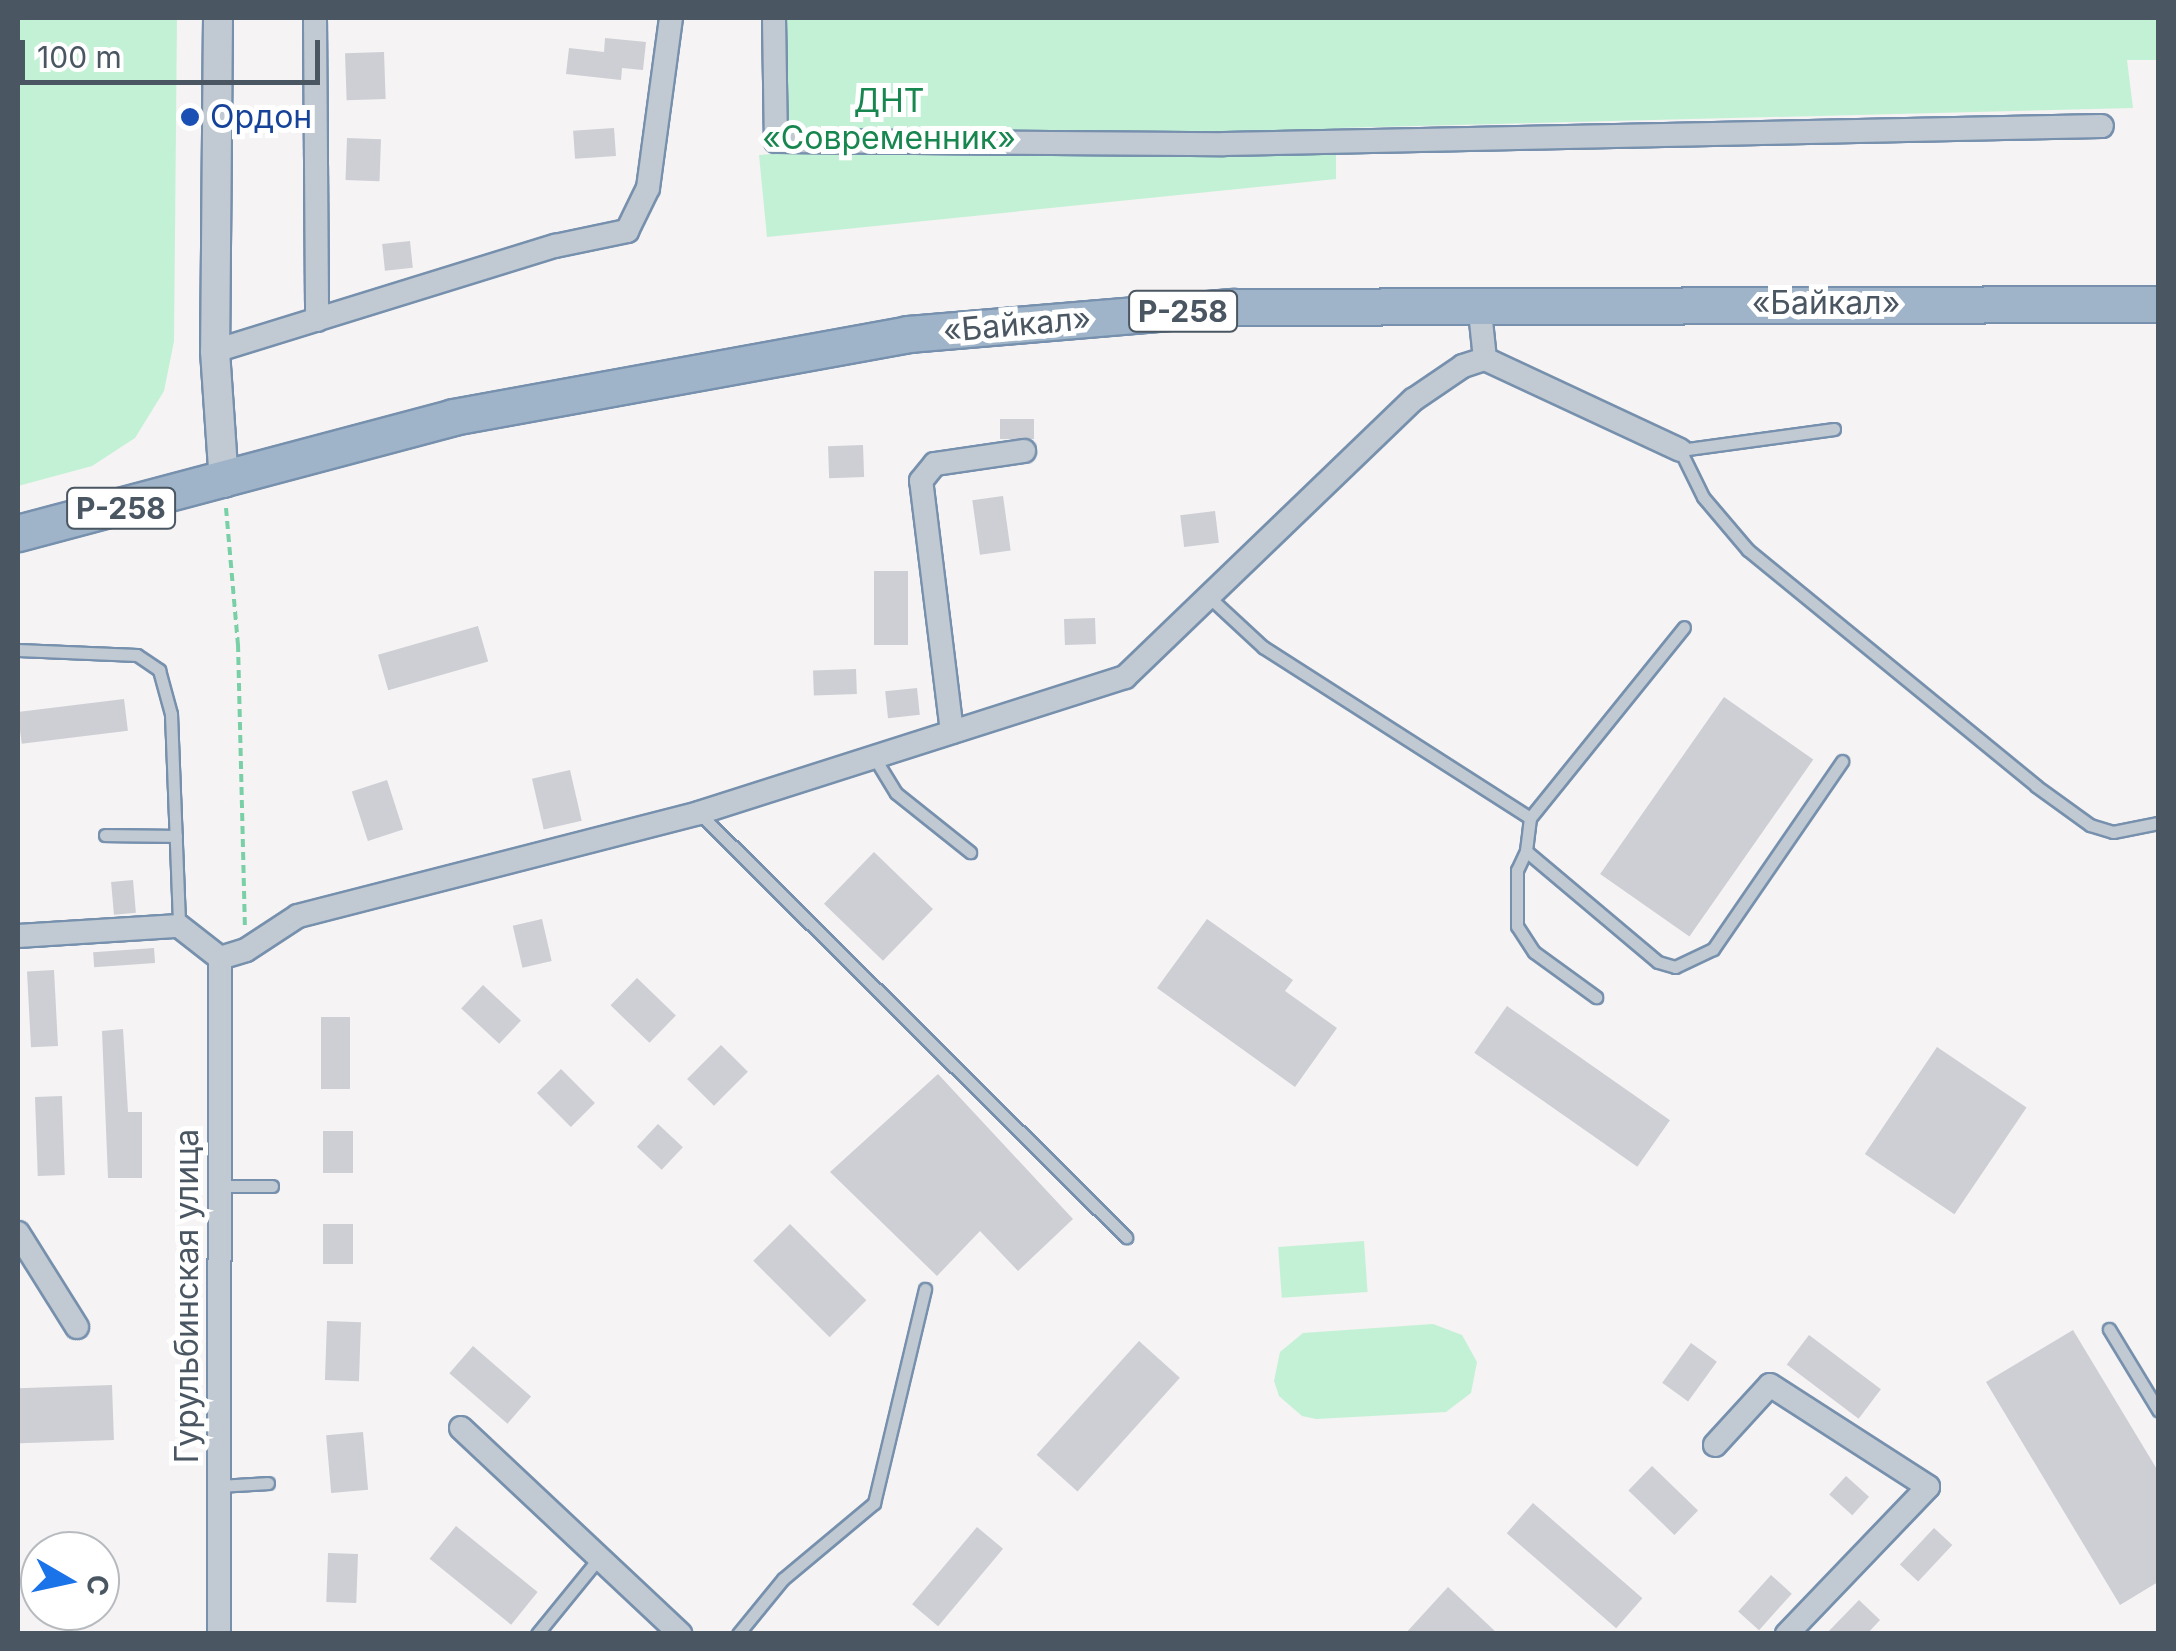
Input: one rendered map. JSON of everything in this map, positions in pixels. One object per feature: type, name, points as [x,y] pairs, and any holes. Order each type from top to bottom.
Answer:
[{"type":"highway","name":"«Байкал»","points":[[18,534],[224,483],[453,416],[908,334],[1232,308],[1480,302],[2158,304]]},
{"type":"street","points":[[218,18],[215,351],[224,483]]},
{"type":"street","points":[[315,18],[317,320]]},
{"type":"street","points":[[215,351],[555,246],[627,231],[648,188],[671,18]]},
{"type":"street","points":[[774,18],[776,141],[1224,144],[2102,126]]},
{"type":"street","points":[[1480,302],[1484,358]]},
{"type":"street","points":[[1484,358],[1680,450]]},
{"type":"street","points":[[18,936],[179,926],[220,958],[246,950],[298,916],[699,812],[1125,678],[1413,400],[1484,358]]},
{"type":"street","points":[[952,732],[921,481],[935,464],[1024,451]]},
{"type":"street","name":"Гурульбинская улица","points":[[219,1634],[220,958]]},
{"type":"street","points":[[18,1233],[78,1327]]},
{"type":"street","points":[[1714,1445],[1770,1385],[1928,1486],[1787,1634]]},
{"type":"street","points":[[461,1428],[680,1634]]},
{"type":"lane","points":[[1834,429],[1680,450],[1703,496],[1748,550],[2036,786],[2090,825],[2113,832],[2158,823]]},
{"type":"lane","points":[[1210,596],[1262,647],[1530,818]]},
{"type":"lane","points":[[1596,998],[1534,952],[1517,926],[1517,870],[1526,850],[1530,818],[1684,627]]},
{"type":"lane","points":[[18,650],[137,655],[159,670],[172,714],[179,926]]},
{"type":"lane","points":[[874,757],[896,793],[970,852]]},
{"type":"lane","points":[[1526,850],[1658,962],[1675,966],[1713,949],[1842,760]]},
{"type":"lane","points":[[699,812],[1126,1237]]},
{"type":"lane","points":[[105,835],[176,836]]},
{"type":"lane","points":[[220,1186],[272,1186]]},
{"type":"lane","points":[[738,1634],[783,1580],[874,1504],[925,1289]]},
{"type":"lane","points":[[2109,1329],[2158,1410]]},
{"type":"lane","points":[[220,1486],[268,1483]]},
{"type":"lane","points":[[537,1634],[600,1558]]},
{"type":"path","points":[[224,483],[238,644],[246,950]]},
{"type":"green space","points":[[18,18],[177,18],[174,341],[164,391],[135,438],[92,466],[18,486]]},
{"type":"green space","name":"ДНТ «Современник»","points":[[783,18],[2158,18],[2158,60],[2127,60],[2133,108],[1336,128],[1336,179],[767,237],[759,155],[786,153]]},
{"type":"green space","points":[[1364,1241],[1368,1292],[1282,1298],[1278,1247]]},
{"type":"green space","points":[[1433,1324],[1462,1335],[1477,1362],[1471,1393],[1446,1412],[1316,1419],[1302,1416],[1279,1396],[1274,1381],[1280,1352],[1303,1333]]},
{"type":"building","points":[[605,38],[646,42],[643,70],[622,68],[621,80],[566,74],[569,48],[604,52]]},
{"type":"building","points":[[384,52],[386,99],[347,100],[345,53]]},
{"type":"building","points":[[614,128],[616,156],[575,159],[573,131]]},
{"type":"building","points":[[347,138],[381,139],[380,181],[346,180]]},
{"type":"building","points":[[410,241],[413,268],[385,271],[382,244]]},
{"type":"building","points":[[1000,419],[1034,419],[1034,439],[1000,439]]},
{"type":"building","points":[[863,445],[864,477],[829,478],[828,446]]},
{"type":"building","points":[[1003,496],[1011,550],[980,555],[972,500]]},
{"type":"building","points":[[1215,511],[1219,543],[1184,547],[1180,515]]},
{"type":"building","points":[[874,571],[908,571],[908,645],[874,645]]},
{"type":"building","points":[[1095,618],[1096,644],[1065,645],[1064,619]]},
{"type":"building","points":[[478,626],[488,662],[388,690],[378,655]]},
{"type":"building","points":[[856,669],[857,694],[814,695],[813,671]]},
{"type":"building","points":[[917,688],[920,715],[888,718],[885,691]]},
{"type":"building","points":[[1724,697],[1813,760],[1689,936],[1600,874]]},
{"type":"building","points":[[124,699],[128,731],[22,744],[18,712]]},
{"type":"building","points":[[570,770],[582,821],[544,829],[532,779]]},
{"type":"building","points":[[387,780],[403,829],[368,841],[352,791]]},
{"type":"building","points":[[874,852],[933,909],[883,961],[824,904]]},
{"type":"building","points":[[133,880],[136,913],[114,915],[111,882]]},
{"type":"building","points":[[542,919],[552,961],[522,968],[513,926]]},
{"type":"building","points":[[1207,919],[1293,980],[1285,991],[1337,1028],[1295,1087],[1157,988]]},
{"type":"building","points":[[154,948],[155,963],[94,967],[93,952]]},
{"type":"building","points":[[54,970],[58,1046],[31,1047],[27,971]]},
{"type":"building","points":[[637,978],[676,1016],[649,1043],[611,1005]]},
{"type":"building","points":[[483,985],[521,1020],[499,1044],[461,1008]]},
{"type":"building","points":[[1507,1006],[1670,1120],[1637,1167],[1474,1053]]},
{"type":"building","points":[[321,1017],[350,1017],[350,1089],[321,1089]]},
{"type":"building","points":[[123,1029],[128,1112],[142,1112],[142,1178],[108,1178],[102,1031]]},
{"type":"building","points":[[721,1045],[748,1072],[714,1106],[687,1079]]},
{"type":"building","points":[[1937,1047],[2027,1107],[1954,1214],[1865,1154]]},
{"type":"building","points":[[561,1069],[595,1103],[571,1127],[537,1093]]},
{"type":"building","points":[[938,1074],[1073,1219],[1018,1271],[980,1231],[937,1276],[830,1172]]},
{"type":"building","points":[[62,1096],[65,1175],[38,1176],[35,1097]]},
{"type":"building","points":[[658,1124],[683,1147],[662,1170],[637,1147]]},
{"type":"building","points":[[323,1131],[353,1131],[353,1173],[323,1173]]},
{"type":"building","points":[[323,1224],[353,1224],[353,1264],[323,1264]]},
{"type":"building","points":[[790,1224],[866,1300],[830,1337],[753,1261]]},
{"type":"building","points":[[327,1321],[361,1322],[359,1381],[325,1380]]},
{"type":"building","points":[[2073,1330],[2158,1471],[2158,1582],[2120,1605],[1986,1382]]},
{"type":"building","points":[[1809,1335],[1881,1389],[1859,1419],[1787,1365]]},
{"type":"building","points":[[1139,1341],[1180,1378],[1077,1492],[1037,1455]]},
{"type":"building","points":[[1691,1343],[1717,1362],[1688,1401],[1662,1383]]},
{"type":"building","points":[[473,1346],[531,1397],[507,1424],[449,1373]]},
{"type":"building","points":[[112,1385],[114,1440],[20,1443],[18,1388]]},
{"type":"building","points":[[363,1432],[368,1490],[331,1493],[326,1435]]},
{"type":"building","points":[[1652,1466],[1698,1510],[1674,1535],[1628,1490]]},
{"type":"building","points":[[1846,1476],[1869,1497],[1852,1515],[1829,1495]]},
{"type":"building","points":[[1533,1503],[1642,1598],[1616,1628],[1507,1533]]},
{"type":"building","points":[[456,1526],[538,1592],[511,1625],[430,1559]]},
{"type":"building","points":[[977,1527],[1003,1549],[938,1626],[912,1604]]},
{"type":"building","points":[[1934,1528],[1952,1545],[1918,1582],[1900,1565]]},
{"type":"building","points":[[328,1553],[358,1554],[356,1603],[326,1602]]},
{"type":"building","points":[[1771,1575],[1792,1594],[1759,1630],[1738,1611]]},
{"type":"building","points":[[1448,1587],[1498,1634],[1405,1634]]},
{"type":"building","points":[[1859,1600],[1880,1620],[1867,1634],[1826,1634]]},
{"type":"place","name":"Ордон","points":[[190,117]]}]
